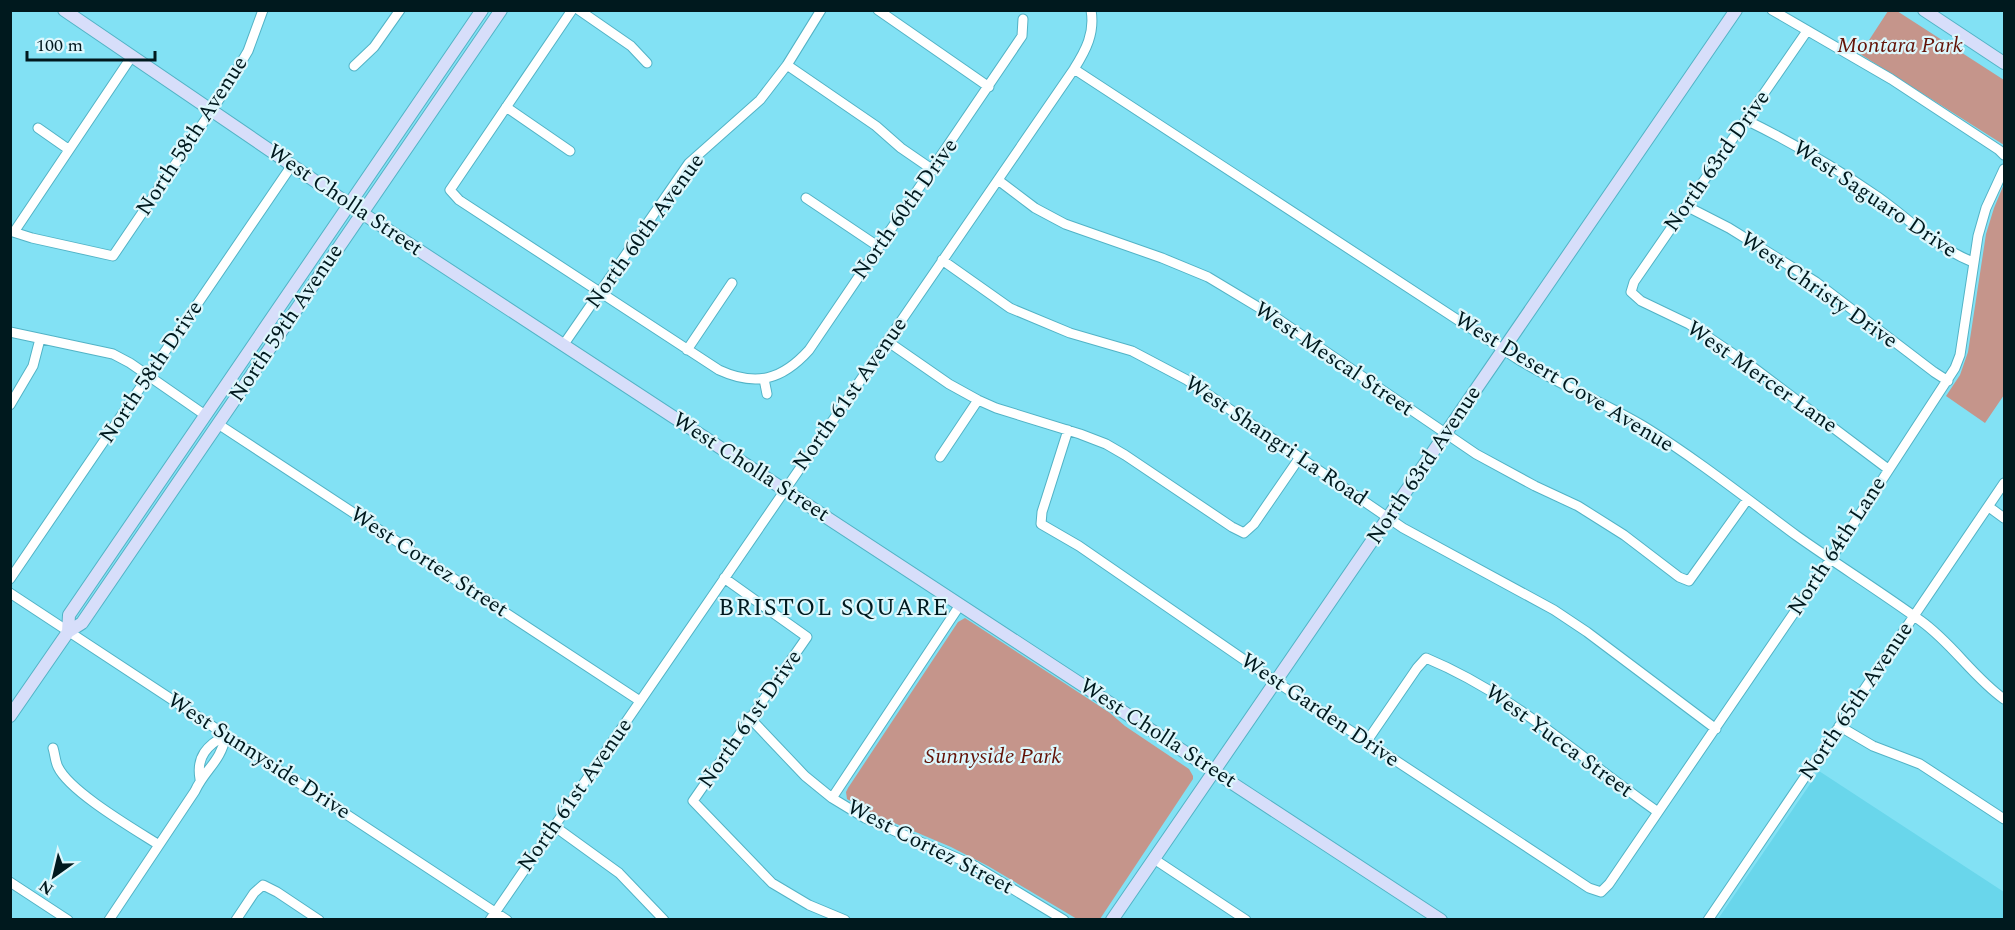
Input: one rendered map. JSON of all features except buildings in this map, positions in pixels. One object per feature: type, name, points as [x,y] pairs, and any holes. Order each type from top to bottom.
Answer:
[{"type":"street","name":"West Cholla Street","points":[[64,10],[362,213],[1441,920]]},
{"type":"street","name":"North 58th Avenue","points":[[12,231],[32,238],[113,256],[212,110],[248,51],[263,10]]},
{"type":"street","points":[[354,66],[374,47],[400,10]]},
{"type":"street","name":"North 59th Avenue","points":[[68,632],[69,615],[482,10]]},
{"type":"street","name":"North 59th Avenue","points":[[10,716],[68,632],[82,623],[501,10]]},
{"type":"street","points":[[572,10],[450,190],[459,200],[687,350],[730,375],[745,379],[764,379],[767,394]]},
{"type":"street","points":[[579,10],[631,46],[647,63]]},
{"type":"street","name":"North 60th Avenue","points":[[564,345],[689,163],[760,100],[787,65],[821,10]]},
{"type":"street","points":[[878,10],[989,87]]},
{"type":"street","name":"North 61st Avenue","points":[[492,915],[1074,69],[1090,38],[1091,10]]},
{"type":"street","name":"North 63rd Avenue","points":[[1112,920],[1736,10]]},
{"type":"street","points":[[1772,10],[1891,79],[2004,155]]},
{"type":"street","points":[[1924,10],[2004,63]]},
{"type":"street","name":"North 60th Drive","points":[[764,379],[785,371],[809,350],[1022,36],[1023,18]]},
{"type":"street","name":"North 63rd Drive","points":[[1631,292],[1634,282],[1807,31]]},
{"type":"street","points":[[12,231],[132,56]]},
{"type":"street","points":[[787,65],[876,126],[933,170]]},
{"type":"street","name":"West Desert Cove Avenue","points":[[1074,69],[1503,350],[1549,378],[1643,426],[1697,461],[1830,560],[1945,639],[2004,699]]},
{"type":"street","points":[[506,107],[570,151]]},
{"type":"street","name":"West Saguaro Drive","points":[[1746,120],[1783,138],[1839,172],[1877,197],[1948,251],[1973,262]]},
{"type":"street","points":[[38,128],[68,149]]},
{"type":"street","name":"North 58th Drive","points":[[10,579],[292,165]]},
{"type":"street","name":"North 64th Lane","points":[[1601,892],[1609,884],[1716,729],[1948,381],[1960,355],[1978,236],[1986,208],[2004,170]]},
{"type":"street","name":"West Mescal Street","points":[[998,180],[1035,208],[1065,224],[1162,258],[1208,278],[1278,319],[1476,454],[1578,506],[1624,535],[1679,577],[1689,581],[1747,500]]},
{"type":"street","points":[[806,198],[879,247]]},
{"type":"street","name":"West Christy Drive","points":[[1686,206],[1729,228],[1816,282],[1948,381]]},
{"type":"street","name":"West Shangri La Road","points":[[942,260],[1011,308],[1070,333],[1132,351],[1187,380],[1388,517],[1441,549],[1554,610],[1587,632],[1716,729]]},
{"type":"street","points":[[687,350],[732,283]]},
{"type":"street","name":"West Mercer Lane","points":[[1631,292],[1641,301],[1689,324],[1754,368],[1888,469]]},
{"type":"street","points":[[10,332],[113,354],[130,363],[205,415]]},
{"type":"street","points":[[10,405],[33,366],[40,339]]},
{"type":"street","points":[[887,341],[949,384],[978,400],[1106,444],[1244,533],[1254,524],[1300,457]]},
{"type":"street","points":[[940,456],[978,400]]},
{"type":"street","name":"West Cortez Street","points":[[218,424],[640,701]]},
{"type":"street","name":"West Garden Drive","points":[[1068,430],[1042,512],[1041,524],[1079,546],[1275,681],[1589,888],[1601,892]]},
{"type":"street","name":"North 65th Avenue","points":[[1708,920],[2004,483]]},
{"type":"street","points":[[1989,507],[2004,518]]},
{"type":"street","name":"North 61st Drive","points":[[724,578],[807,637],[749,717],[693,801],[772,883],[809,905],[845,920]]},
{"type":"street","name":"West Sunnyside Drive","points":[[10,593],[226,735],[492,915],[507,920]]},
{"type":"street","points":[[832,798],[960,605]]},
{"type":"street","name":"West Yucca Street","points":[[1366,741],[1426,658],[1500,695],[1658,812]]},
{"type":"street","name":"West Cortez Street","points":[[749,717],[805,776],[832,798],[865,818],[973,865],[1064,920]]},
{"type":"street","points":[[1839,726],[1873,746],[1920,764],[2004,819]]},
{"type":"street","points":[[109,920],[195,791],[200,779],[198,767],[203,756],[212,742],[226,735]]},
{"type":"street","points":[[53,748],[57,765],[69,781],[105,809],[159,845]]},
{"type":"street","points":[[554,826],[619,873],[664,920]]},
{"type":"street","points":[[1154,859],[1246,920]]},
{"type":"street","points":[[10,882],[68,920]]},
{"type":"street","points":[[236,920],[254,893],[263,885],[319,920]]},
{"type":"shaded area","points":[[1819,771],[2004,892],[2004,919],[1718,919]]},
{"type":"green space","name":"Montara Park","points":[[1888,11],[1897,11],[2004,80],[2004,145],[1860,54]]},
{"type":"green space","points":[[2004,184],[2004,395],[1985,423],[1946,396],[1960,375],[1968,352],[1986,234]]},
{"type":"green space","name":"Sunnyside Park","points":[[965,618],[1110,713],[1125,726],[1189,769],[1193,776],[1100,919],[1077,919],[988,866],[951,847],[873,814],[847,799],[848,788],[958,622]]},
{"type":"district","name":"BRISTOL SQUARE","points":[[834,608]]}]
